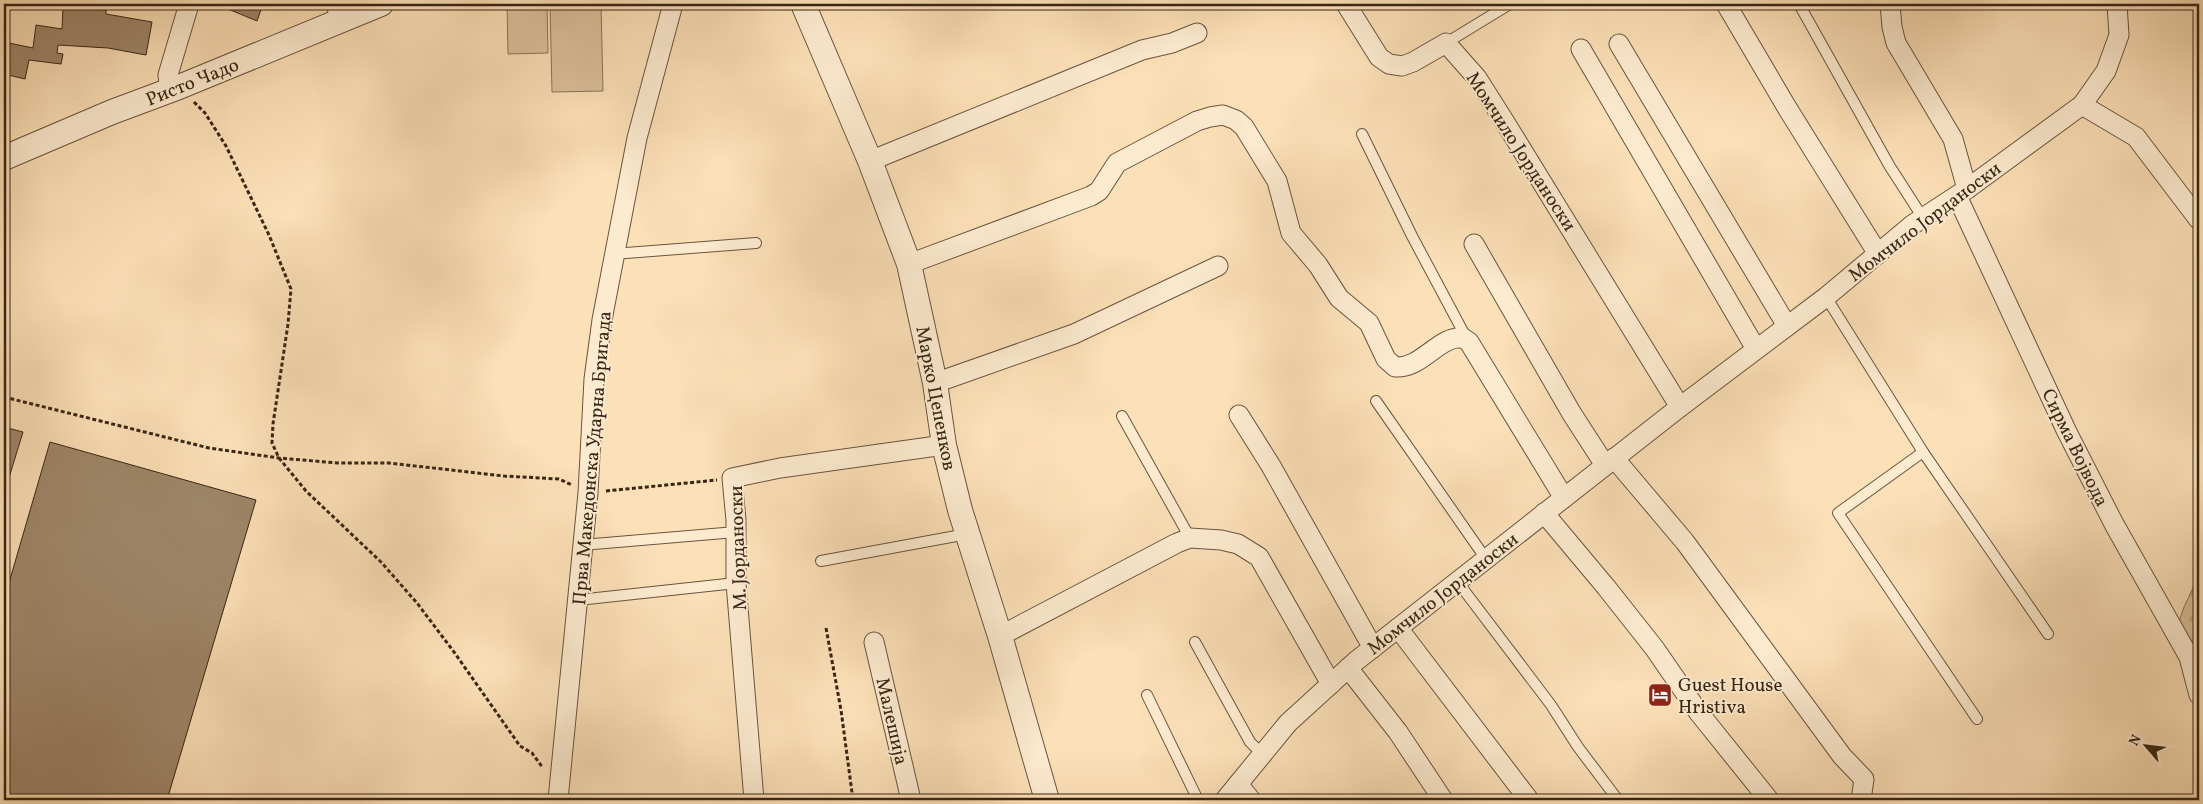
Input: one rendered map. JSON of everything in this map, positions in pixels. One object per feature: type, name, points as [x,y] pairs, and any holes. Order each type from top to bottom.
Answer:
[{"type":"street","points":[[174,89],[168,75],[189,4]]},
{"type":"street","name":"Ристо Чадо","points":[[4,158],[112,112],[174,89],[333,14],[381,4]]},
{"type":"street","name":"Прва Македонска Ударна Бригада","points":[[559,792],[588,493],[594,379],[613,254],[637,138],[673,4]]},
{"type":"street","name":"Марко Цепенков","points":[[803,4],[870,161],[909,264],[935,383],[944,445],[967,534],[1000,636],[1047,800]]},
{"type":"street","points":[[1346,4],[1379,57],[1389,64],[1402,66],[1413,62],[1446,43]]},
{"type":"street","points":[[1726,4],[1786,106],[1878,254]]},
{"type":"street","name":"Сирма Војвода","points":[[1890,4],[1892,27],[1896,43],[1953,139],[1962,193],[2071,440],[2114,524],[2189,657],[2199,694]]},
{"type":"street","name":"Момчило Јорданоски","points":[[1225,800],[1288,723],[1348,668],[1609,462],[1826,296],[1923,218],[1962,193],[2082,105],[2106,71],[2119,34],[2117,4]]},
{"type":"street","points":[[870,161],[1142,50],[1172,43],[1197,33]]},
{"type":"street","name":"Момчило Јорданоски","points":[[1446,43],[1477,78],[1498,110],[1680,407]]},
{"type":"street","points":[[1619,44],[1787,326]]},
{"type":"street","points":[[1581,49],[1756,349]]},
{"type":"street","points":[[2082,105],[2136,137],[2199,220]]},
{"type":"street","points":[[909,264],[1092,196],[1099,191],[1117,163],[1198,121],[1223,115],[1236,120],[1244,127],[1276,181],[1291,233],[1318,265],[1340,298],[1368,323],[1391,364],[1395,367],[1407,367],[1457,337],[1469,342],[1564,498]]},
{"type":"street","points":[[1474,244],[1572,414],[1609,462],[1685,542],[1842,756],[1864,779],[1861,800]]},
{"type":"street","points":[[935,383],[1074,334],[1218,266]]},
{"type":"street","points":[[1239,415],[1271,466],[1373,648]]},
{"type":"street","name":"М. Јорданоски","points":[[754,800],[736,583],[736,532],[732,478],[780,468],[944,445]]},
{"type":"street","points":[[1544,513],[1643,634],[1699,713],[1768,800]]},
{"type":"street","points":[[1000,636],[1190,538],[1238,544],[1259,557],[1331,684]]},
{"type":"street","points":[[1398,628],[1529,800]]},
{"type":"street","name":"Малешија","points":[[874,642],[911,800]]},
{"type":"street","points":[[1348,668],[1398,732],[1443,800]]},
{"type":"street","points":[[1238,784],[1251,800]]},
{"type":"lane","points":[[1446,43],[1510,4]]},
{"type":"lane","points":[[1799,4],[1889,166],[1923,218]]},
{"type":"lane","points":[[1362,134],[1412,236],[1469,342]]},
{"type":"lane","points":[[613,254],[756,243]]},
{"type":"lane","points":[[1826,296],[1923,452],[2048,634]]},
{"type":"lane","points":[[1376,401],[1486,559]]},
{"type":"lane","points":[[1122,416],[1190,538]]},
{"type":"lane","points":[[1923,452],[1838,513],[1977,718]]},
{"type":"lane","points":[[582,545],[736,532]]},
{"type":"lane","points":[[821,561],[967,534]]},
{"type":"lane","points":[[1458,581],[1551,705],[1578,747],[1618,800]]},
{"type":"lane","points":[[578,600],[736,583]]},
{"type":"lane","points":[[1195,642],[1250,742],[1262,754]]},
{"type":"lane","points":[[1146,695],[1198,800]]},
{"type":"path","points":[[174,89],[206,113],[226,146],[269,235],[291,289],[288,324],[273,424],[272,443],[279,458],[306,491],[381,562],[454,652],[520,746],[532,753],[559,792]]},
{"type":"path","points":[[4,396],[209,448],[279,458],[338,463],[389,463],[504,476],[560,479],[588,493],[732,478]]},
{"type":"path","points":[[826,628],[853,800]]},
{"type":"green space","points":[[507,4],[547,4],[548,53],[508,54]]},
{"type":"green space","points":[[550,4],[601,4],[603,91],[552,92]]},
{"type":"green space","points":[[2199,575],[2199,694],[2175,634],[2184,607]]},
{"type":"building","points":[[216,4],[263,4],[257,21]]},
{"type":"building","points":[[63,8],[106,10],[106,14],[152,22],[146,55],[108,48],[58,45],[57,53],[63,54],[61,64],[29,60],[25,79],[4,74],[4,62],[9,43],[33,48],[36,25],[62,29]]},
{"type":"building","points":[[4,427],[23,432],[7,484],[4,484]]},
{"type":"building","points":[[50,442],[256,500],[167,800],[4,800],[4,600]]},
{"type":"place","name":"Guest House Hristiva","points":[[1660,695]]}]
